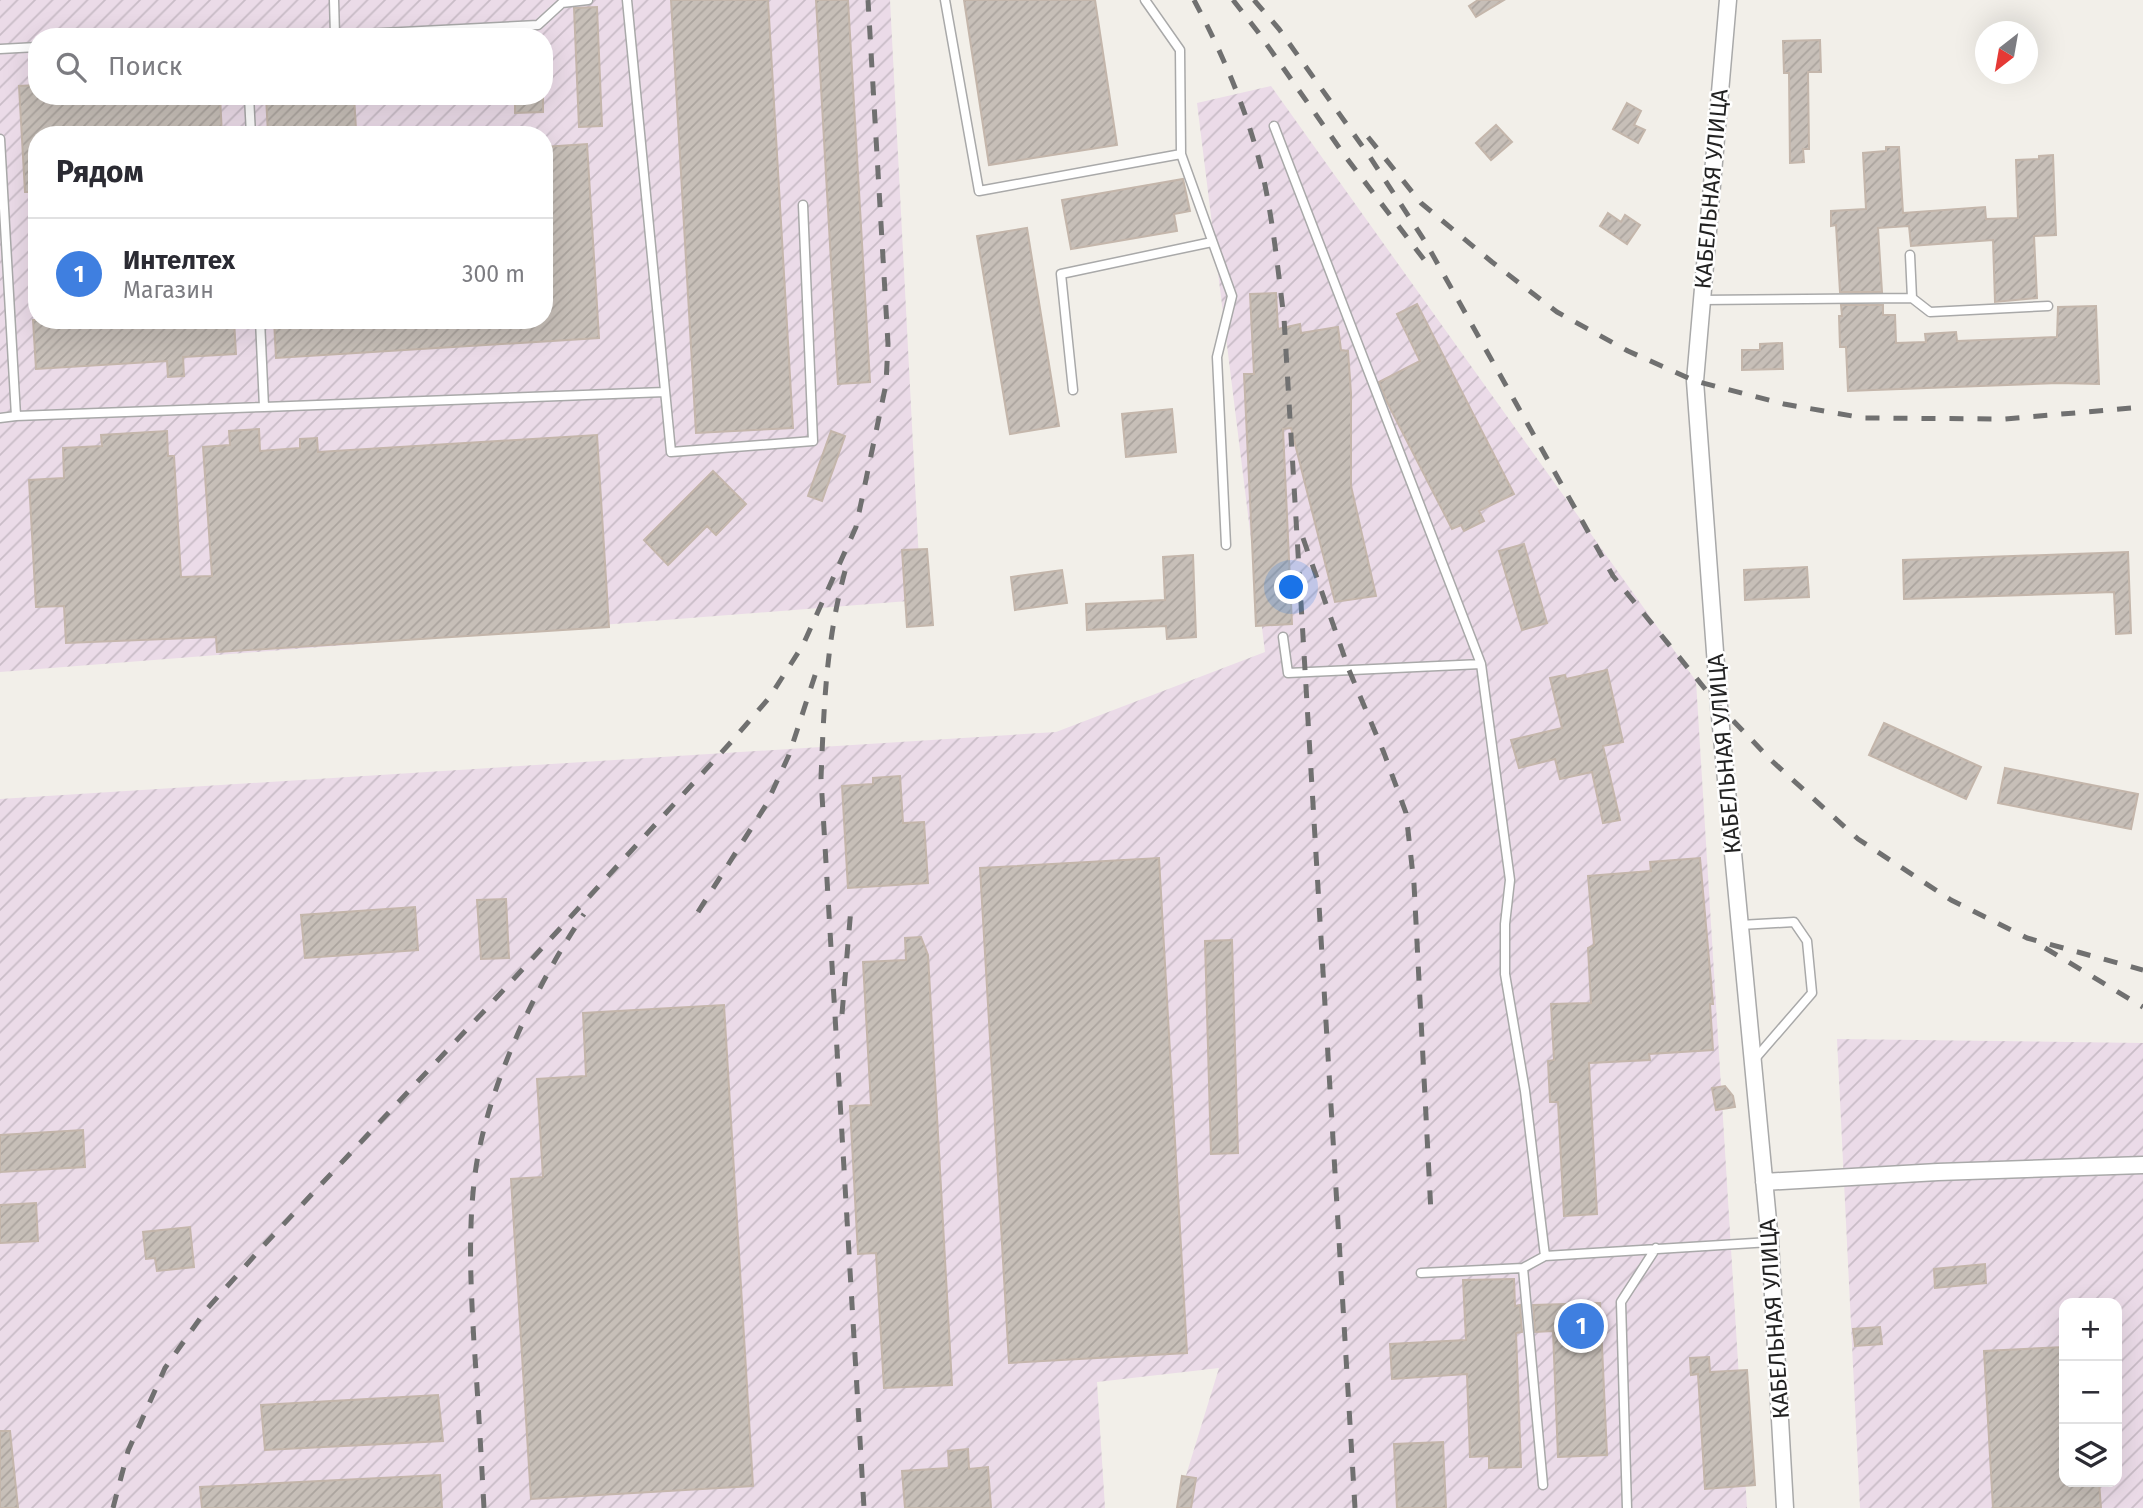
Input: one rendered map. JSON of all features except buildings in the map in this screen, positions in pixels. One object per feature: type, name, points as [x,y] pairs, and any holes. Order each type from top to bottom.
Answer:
[{"type":"street","name":"КАБЕЛЬНАЯ УЛИЦА","points":[[1728,0],[1695,381],[1719,706],[1770,1242],[1785,1508]]},
{"type":"street","points":[[1764,1182],[1938,1172],[2143,1165]]},
{"type":"lane","points":[[334,0],[335,28]]},
{"type":"lane","points":[[477,28],[538,25],[562,3],[588,0]]},
{"type":"lane","points":[[627,0],[671,452],[813,441],[803,205]]},
{"type":"lane","points":[[945,0],[979,191],[1181,154]]},
{"type":"lane","points":[[1145,0],[1181,50],[1181,154],[1232,296],[1217,357],[1226,545]]},
{"type":"lane","points":[[0,49],[28,47]]},
{"type":"lane","points":[[249,105],[251,126]]},
{"type":"lane","points":[[1274,126],[1481,664],[1510,880],[1505,925],[1505,974],[1525,1091],[1545,1256]]},
{"type":"lane","points":[[0,139],[16,416]]},
{"type":"lane","points":[[1073,390],[1061,274],[1212,242]]},
{"type":"lane","points":[[1910,255],[1912,298]]},
{"type":"lane","points":[[1701,300],[1912,298],[1930,312],[2048,306]]},
{"type":"lane","points":[[260,329],[264,407]]},
{"type":"lane","points":[[0,418],[665,391]]},
{"type":"lane","points":[[1283,637],[1288,673],[1481,664]]},
{"type":"lane","points":[[1740,925],[1794,922],[1807,941],[1812,993],[1752,1061]]},
{"type":"lane","points":[[1421,1273],[1523,1268],[1545,1256],[1770,1242]]},
{"type":"lane","points":[[1627,1508],[1621,1302],[1656,1248]]},
{"type":"lane","points":[[1523,1268],[1543,1485]]},
{"type":"shaded area","points":[[0,0],[890,0],[921,600],[0,672]]},
{"type":"shaded area","points":[[1271,86],[1696,681],[1747,1508],[1176,1508],[1219,1368],[1097,1382],[1105,1508],[0,1508],[0,799],[1056,732],[1265,652],[1197,103]]},
{"type":"shaded area","points":[[1837,1039],[2143,1043],[2143,1508],[1860,1508]]},
{"type":"railway","points":[[113,1508],[128,1451],[165,1368],[206,1310],[732,741],[769,698],[803,645],[856,527],[886,384],[888,344],[868,0]]},
{"type":"railway","points":[[1194,0],[1229,72],[1256,149],[1270,215],[1284,318],[1355,1508]]},
{"type":"railway","points":[[1233,0],[1345,156],[1432,270]]},
{"type":"railway","points":[[1254,0],[1279,29],[1370,157],[1426,243],[1613,576],[1719,706],[1772,761],[1858,839],[1951,900],[2027,938],[2143,970]]},
{"type":"railway","points":[[1368,137],[1421,203],[1557,312],[1628,351],[1695,381],[1784,404],[1864,418],[2005,419],[2143,407]]},
{"type":"railway","points":[[1303,538],[1349,670],[1406,813],[1414,884],[1431,1213]]},
{"type":"railway","points":[[845,571],[830,648],[821,778],[864,1508]]},
{"type":"railway","points":[[698,912],[766,805],[789,755],[819,663]]},
{"type":"railway","points":[[842,1014],[851,908]]},
{"type":"railway","points":[[484,1508],[471,1263],[472,1203],[479,1149],[488,1114],[514,1042],[547,974],[584,914]]},
{"type":"railway","points":[[2045,948],[2143,1007]]},
{"type":"place","name":"Интелтех","points":[[1581,1326]]}]
